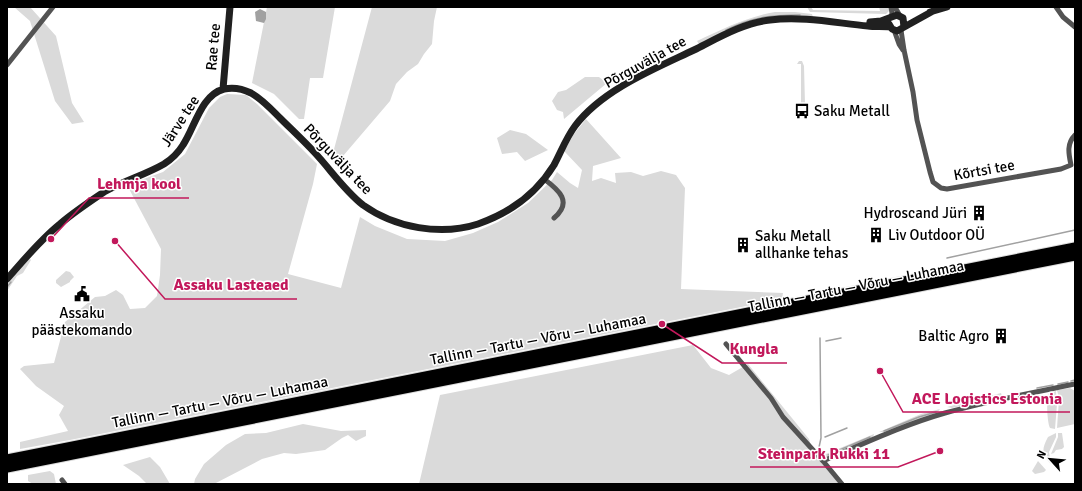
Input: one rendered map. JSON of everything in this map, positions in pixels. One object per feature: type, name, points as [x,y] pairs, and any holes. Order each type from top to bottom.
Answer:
[{"type":"highway","name":"Tallinn — Tartu — Võru — Luhamaa","points":[[7,459],[1075,247]]},
{"type":"highway","name":"Tallinn — Tartu — Võru — Luhamaa","points":[[7,468],[1075,256]]},
{"type":"street","points":[[7,65],[53,7]]},
{"type":"street","name":"Rae tee","points":[[223,89],[230,7]]},
{"type":"street","points":[[890,7],[892,14],[889,24],[897,29]]},
{"type":"street","points":[[895,7],[901,17],[897,29]]},
{"type":"street","points":[[901,17],[947,7]]},
{"type":"street","points":[[1056,7],[1063,17],[1075,27]]},
{"type":"street","points":[[897,29],[933,11]]},
{"type":"street","name":"Põrguvälja tee","points":[[848,23],[881,21],[897,15],[901,17]]},
{"type":"street","name":"Põrguvälja tee","points":[[223,89],[242,89],[258,98],[316,154],[341,184],[357,200],[379,215],[398,223],[411,226],[434,229],[460,228],[494,218],[510,210],[526,198],[544,179],[572,131],[583,117],[614,91],[638,77],[724,35],[754,23],[786,19],[848,23],[897,29]]},
{"type":"street","name":"Kõrtsi tee","points":[[897,29],[904,50],[917,120],[930,172],[933,182],[941,188],[947,189],[1071,165],[1068,153],[1069,145],[1075,135]]},
{"type":"street","name":"Järve tee","points":[[7,279],[56,227],[74,212],[106,191],[157,168],[175,156],[187,139],[204,106],[213,94],[223,89]]},
{"type":"street","points":[[544,179],[560,191],[562,196],[562,209],[554,218]]},
{"type":"street","points":[[726,344],[771,398],[783,417],[842,484]]},
{"type":"street","points":[[823,461],[900,428],[944,413],[1004,397],[1075,384]]},
{"type":"shaded area","points":[[14,7],[30,7],[56,36],[72,103],[84,122],[72,124],[55,101],[30,21]]},
{"type":"shaded area","points":[[267,7],[335,7],[323,78],[310,78],[304,119],[299,119],[274,94],[252,83]]},
{"type":"shaded area","points":[[372,7],[437,7],[432,44],[418,64],[407,72],[396,84],[390,101],[343,156],[333,153]]},
{"type":"shaded area","points":[[807,7],[811,7],[813,10],[880,11],[879,7],[889,7],[890,10],[886,14],[810,12]]},
{"type":"shaded area","points":[[260,9],[266,12],[266,19],[264,23],[256,21],[255,12]]},
{"type":"shaded area","points":[[775,12],[812,14],[813,17],[776,16],[757,19],[699,44],[697,41],[745,20]]},
{"type":"shaded area","points":[[799,61],[802,61],[804,66],[805,104],[801,108],[797,105],[801,104],[801,64],[797,64]]},
{"type":"shaded area","points":[[585,77],[599,77],[607,83],[564,119],[563,112],[557,110],[552,101],[558,92],[566,90]]},
{"type":"shaded area","points":[[227,94],[246,95],[257,104],[317,164],[313,184],[288,274],[341,288],[360,217],[375,226],[407,239],[445,241],[473,233],[498,222],[528,203],[552,180],[557,172],[578,188],[582,170],[564,151],[574,134],[586,119],[621,158],[593,166],[592,181],[601,178],[616,183],[615,173],[631,172],[643,176],[661,171],[676,175],[685,188],[681,289],[783,293],[782,299],[20,449],[20,442],[68,431],[59,415],[64,406],[36,386],[20,369],[24,366],[54,363],[65,322],[95,297],[105,296],[116,290],[123,295],[130,309],[145,308],[157,296],[160,275],[161,249],[127,185],[163,172],[185,154],[209,108],[220,97]]},
{"type":"shaded area","points":[[510,130],[526,134],[548,150],[525,161],[517,152],[502,154],[497,138]]},
{"type":"shaded area","points":[[30,259],[31,260],[23,273],[17,276],[7,291],[7,283]]},
{"type":"shaded area","points":[[66,271],[70,272],[74,277],[70,282],[61,287],[56,283],[56,280]]},
{"type":"shaded area","points":[[693,345],[711,368],[729,375],[748,364],[809,439],[813,452],[839,484],[419,484],[440,395]]},
{"type":"shaded area","points":[[1070,388],[1075,391],[1075,424],[1057,428],[1059,399],[1057,390]]},
{"type":"shaded area","points":[[1056,391],[1057,404],[1055,429],[1050,428],[1049,425],[1047,405],[1049,393]]},
{"type":"shaded area","points":[[1001,393],[1002,396],[952,408],[947,407]]},
{"type":"shaded area","points":[[940,409],[937,413],[885,432],[879,432],[921,414]]},
{"type":"shaded area","points":[[303,424],[341,431],[366,430],[366,436],[356,441],[348,435],[325,450],[296,454],[284,453],[262,459],[214,484],[194,484],[195,479],[204,464],[226,445],[245,434],[266,433]]},
{"type":"shaded area","points":[[1056,433],[1056,437],[1049,452],[1051,464],[1044,454],[1044,445],[1048,437]]},
{"type":"shaded area","points":[[1058,433],[1062,433],[1064,447],[1051,454],[1058,437]]},
{"type":"shaded area","points":[[874,434],[873,437],[826,458],[821,456]]},
{"type":"shaded area","points":[[150,457],[160,467],[170,484],[147,484],[139,476],[123,465]]},
{"type":"shaded area","points":[[1038,461],[1046,470],[1035,474],[1032,471]]},
{"type":"shaded area","points":[[50,471],[54,474],[56,484],[33,484],[28,481],[28,475]]},
{"type":"waterway","points":[[726,30],[744,22],[762,18],[800,15]]},
{"type":"waterway","points":[[947,258],[1075,230]]},
{"type":"waterway","points":[[7,287],[11,282]]},
{"type":"waterway","points":[[818,452],[821,438],[820,338]]},
{"type":"waterway","points":[[826,341],[841,338]]},
{"type":"waterway","points":[[1071,381],[1075,380]]},
{"type":"waterway","points":[[1058,384],[1068,382]]},
{"type":"waterway","points":[[1037,388],[1053,385]]},
{"type":"waterway","points":[[884,431],[936,412]]},
{"type":"waterway","points":[[825,437],[847,428]]},
{"type":"waterway","points":[[828,455],[870,437]]},
{"type":"place","name":"Saku Metall","points":[[802,111]]},
{"type":"place","name":"Hydroscand Jüri","points":[[979,213]]},
{"type":"place","name":"Liv Outdoor OÜ","points":[[876,235]]},
{"type":"place","name":"Lehmja kool","points":[[51,239]]},
{"type":"place","name":"Assaku Lasteaed","points":[[115,241]]},
{"type":"place","name":"Saku Metall allhanke tehas","points":[[743,245]]},
{"type":"place","name":"Assaku päästekomando","points":[[82,294]]},
{"type":"place","name":"Kungla","points":[[662,324]]},
{"type":"place","name":"Baltic Agro","points":[[1001,336]]},
{"type":"place","name":"ACE Logistics Estonia","points":[[880,371]]},
{"type":"place","name":"Steinpark Rukki 11","points":[[940,451]]}]
